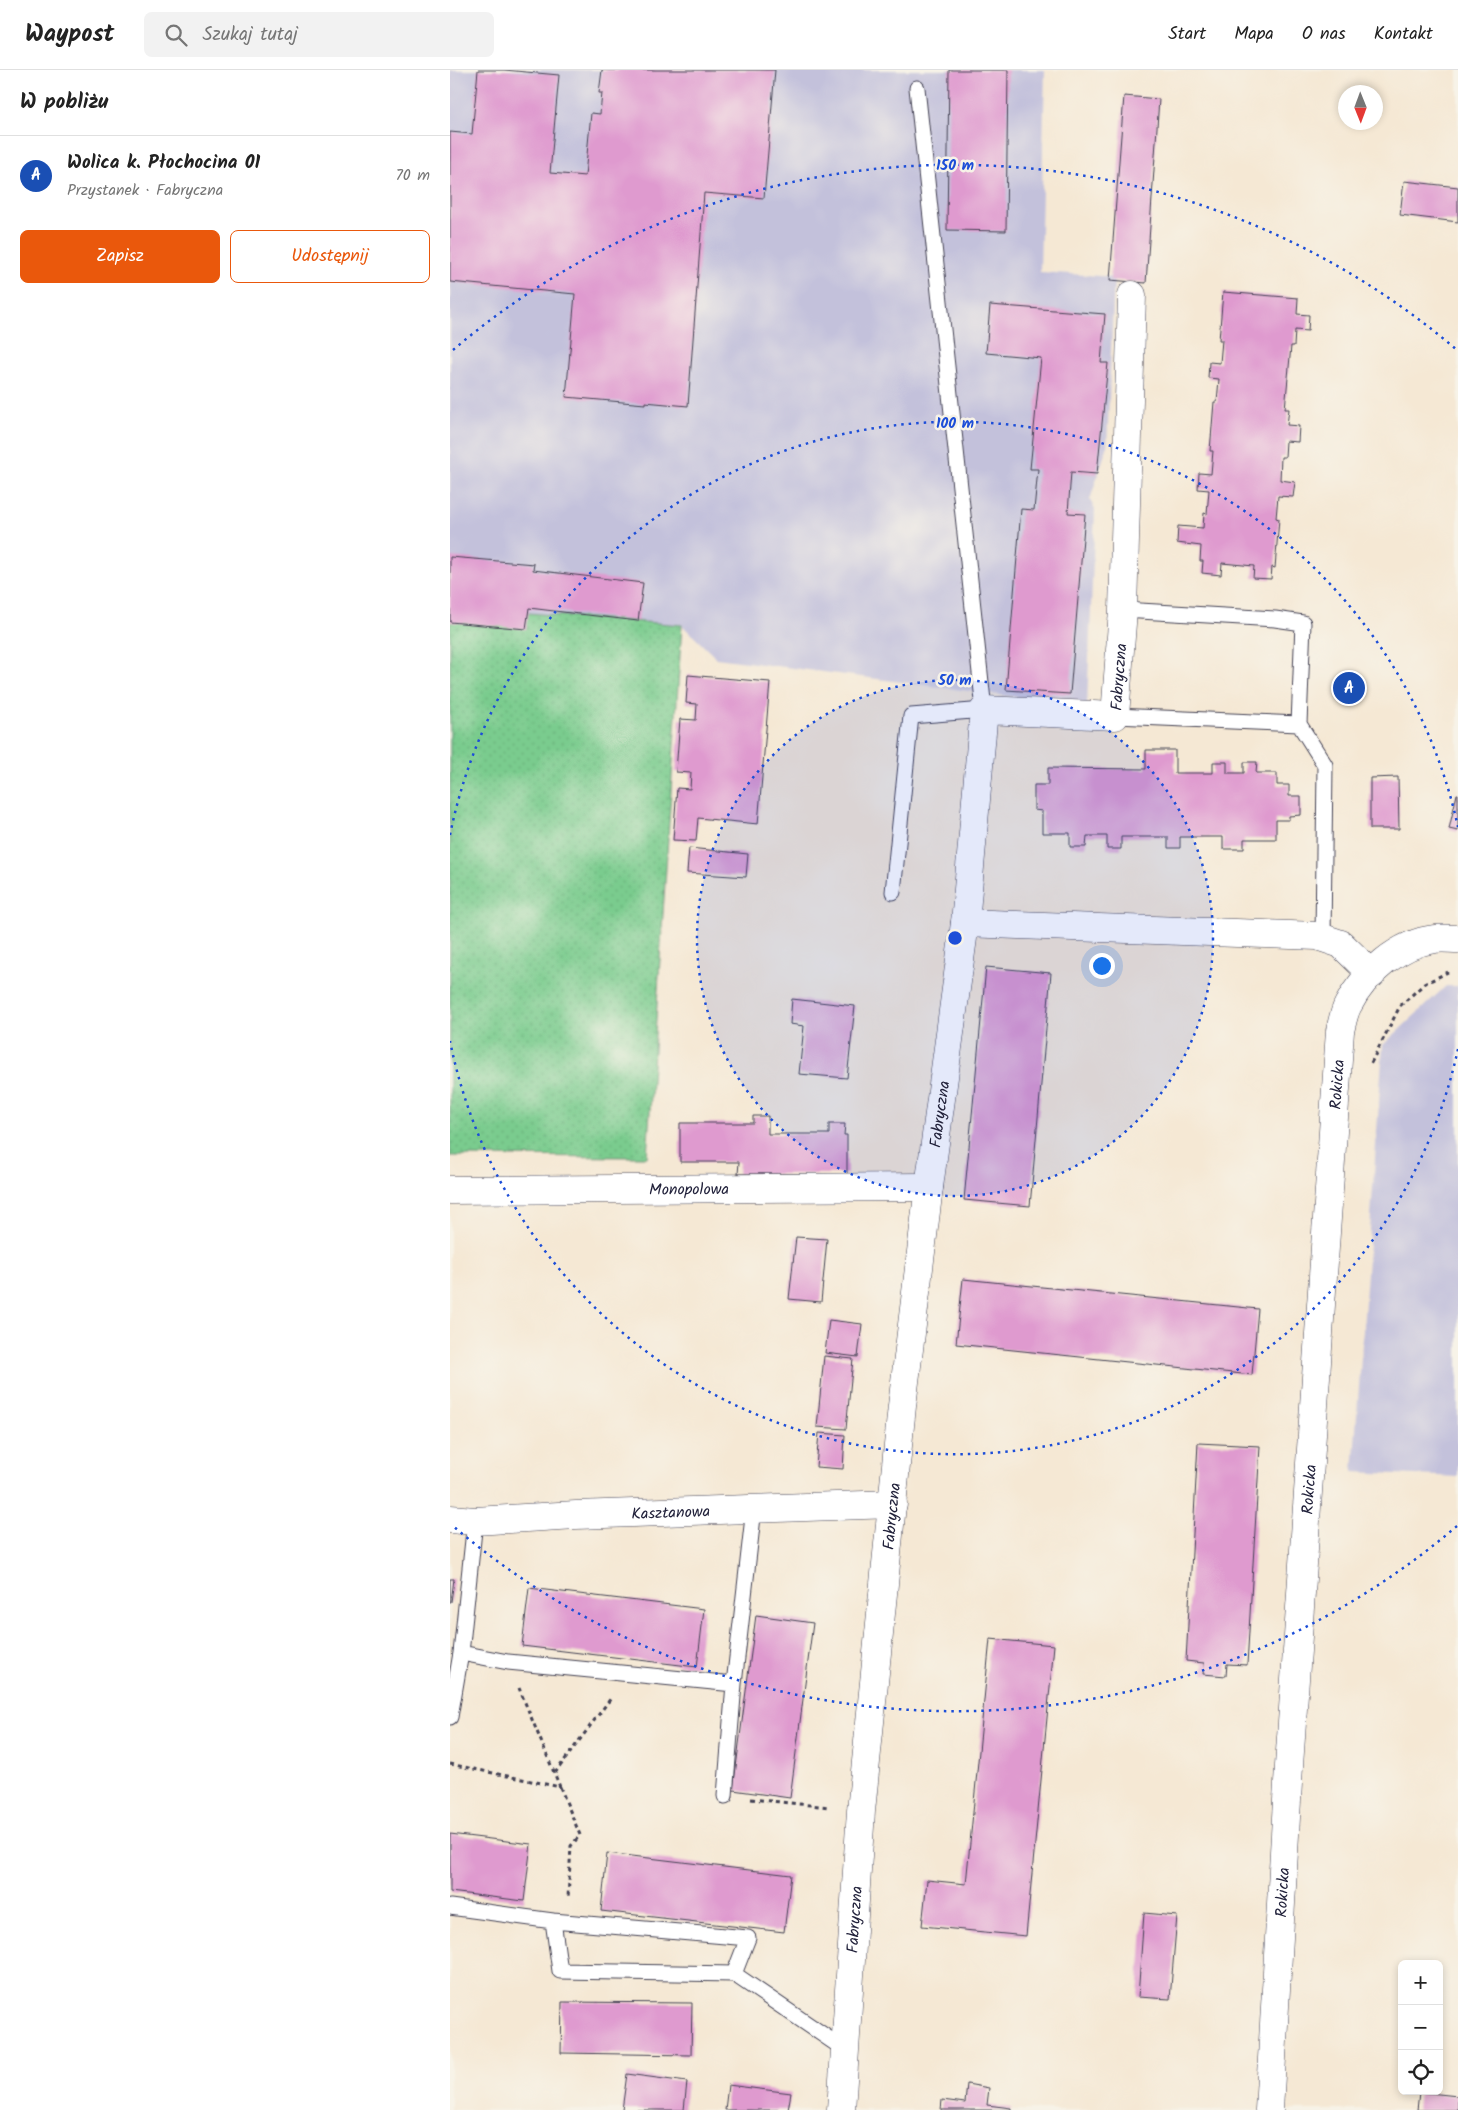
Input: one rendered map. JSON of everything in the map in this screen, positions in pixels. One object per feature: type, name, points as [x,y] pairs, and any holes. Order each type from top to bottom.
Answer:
[{"type":"street","name":"Fabryczna","points":[[841,2110],[860,1811],[928,1187],[965,923],[984,710],[1114,716],[1122,610],[1132,295]]},
{"type":"street","points":[[965,923],[1310,936],[1341,944],[1372,974]]},
{"type":"street","name":"Rokicka","points":[[1270,2110],[1289,1756],[1336,1060],[1340,1031],[1346,1007],[1359,987],[1401,950],[1417,943],[1435,939],[1458,939]]},
{"type":"street","name":"Monopolowa","points":[[450,1190],[928,1187]]},
{"type":"street","name":"Kasztanowa","points":[[462,1520],[892,1504]]},
{"type":"lane","points":[[893,892],[911,716],[984,710],[917,88]]},
{"type":"lane","points":[[1122,610],[1275,619],[1303,623],[1299,724],[1325,765],[1323,938]]},
{"type":"lane","points":[[1114,716],[1299,724]]},
{"type":"lane","points":[[725,1796],[734,1684],[754,1508]]},
{"type":"lane","points":[[450,1717],[461,1654],[462,1520]]},
{"type":"lane","points":[[461,1654],[508,1662],[734,1684]]},
{"type":"lane","points":[[450,1907],[560,1922],[748,1938],[734,1974]]},
{"type":"lane","points":[[560,1922],[560,1971],[734,1974],[844,2049]]},
{"type":"path","points":[[1370,1065],[1400,1006],[1424,984],[1452,969]]},
{"type":"path","points":[[508,1662],[580,1836],[571,1846],[560,1922]]},
{"type":"path","points":[[555,1773],[628,1675]]},
{"type":"path","points":[[450,1764],[560,1786]]},
{"type":"path","points":[[725,1796],[860,1811]]},
{"type":"shaded area","points":[[450,70],[1045,70],[1040,272],[1114,277],[1107,447],[1090,500],[1095,510],[1087,706],[716,658],[682,625],[450,607]]},
{"type":"shaded area","points":[[1446,986],[1458,986],[1458,1477],[1353,1472],[1383,1045]]},
{"type":"green space","points":[[450,607],[682,625],[647,1157],[450,1156]]},
{"type":"building","points":[[478,70],[504,70],[559,75],[550,173],[585,176],[591,113],[600,114],[602,93],[599,93],[602,70],[775,70],[764,198],[704,193],[688,406],[566,397],[575,294],[450,282],[450,132],[472,134]]},
{"type":"building","points":[[949,70],[1008,70],[1006,231],[947,230]]},
{"type":"building","points":[[1124,96],[1159,99],[1146,283],[1110,280]]},
{"type":"building","points":[[1404,181],[1458,187],[1458,222],[1400,215]]},
{"type":"building","points":[[1223,292],[1298,298],[1297,314],[1309,315],[1308,331],[1295,330],[1294,346],[1291,346],[1285,409],[1289,409],[1287,425],[1299,426],[1298,442],[1286,441],[1285,457],[1281,457],[1280,480],[1295,482],[1293,497],[1278,496],[1276,518],[1279,519],[1275,568],[1272,567],[1271,579],[1253,578],[1254,566],[1222,563],[1221,575],[1202,573],[1203,561],[1200,561],[1201,546],[1177,543],[1178,526],[1203,528],[1204,513],[1207,514],[1209,490],[1198,489],[1199,473],[1211,474],[1213,451],[1210,451],[1214,402],[1217,402],[1219,379],[1208,378],[1209,362],[1220,363],[1222,340],[1219,340]]},
{"type":"building","points":[[990,305],[1105,314],[1101,363],[1108,363],[1097,474],[1071,472],[1068,513],[1085,514],[1070,694],[1006,690],[1021,509],[1034,510],[1038,469],[1030,469],[1041,358],[986,353]]},
{"type":"building","points":[[450,557],[534,564],[533,570],[643,583],[638,621],[529,608],[526,629],[450,622]]},
{"type":"building","points":[[688,675],[770,682],[758,824],[698,818],[696,841],[673,840],[677,788],[690,789],[691,773],[676,772],[680,719],[696,720],[697,704],[686,703]]},
{"type":"building","points":[[1146,750],[1175,750],[1175,773],[1213,773],[1213,762],[1227,762],[1227,773],[1244,773],[1244,762],[1257,762],[1256,773],[1277,773],[1277,785],[1289,785],[1289,796],[1301,796],[1301,815],[1289,816],[1289,820],[1276,820],[1276,839],[1244,839],[1244,849],[1223,849],[1223,837],[1180,837],[1180,848],[1168,848],[1168,837],[1121,837],[1121,849],[1107,849],[1107,836],[1087,836],[1086,847],[1070,847],[1070,833],[1042,833],[1042,811],[1034,810],[1034,785],[1048,785],[1048,768],[1146,769]]},
{"type":"building","points":[[1398,777],[1399,829],[1370,829],[1370,778]]},
{"type":"building","points":[[1458,794],[1458,831],[1449,829]]},
{"type":"building","points":[[689,848],[748,854],[746,877],[687,873]]},
{"type":"building","points":[[986,967],[1051,973],[1030,1206],[964,1200]]},
{"type":"building","points":[[792,999],[855,1006],[847,1078],[799,1074],[804,1026],[790,1024]]},
{"type":"building","points":[[753,1116],[768,1116],[768,1134],[829,1134],[829,1124],[845,1124],[844,1135],[847,1135],[847,1174],[738,1174],[739,1162],[680,1162],[680,1123],[753,1123]]},
{"type":"building","points":[[796,1237],[827,1239],[821,1302],[789,1299]]},
{"type":"building","points":[[963,1279],[1258,1309],[1252,1375],[956,1344]]},
{"type":"building","points":[[829,1320],[862,1324],[858,1357],[825,1353]]},
{"type":"building","points":[[824,1356],[853,1359],[846,1429],[817,1427]]},
{"type":"building","points":[[819,1433],[845,1435],[843,1469],[816,1467]]},
{"type":"building","points":[[1198,1443],[1260,1446],[1247,1665],[1227,1664],[1226,1676],[1203,1674],[1204,1663],[1186,1661]]},
{"type":"building","points":[[450,1579],[454,1579],[451,1602],[450,1602]]},
{"type":"building","points":[[529,1588],[704,1609],[697,1667],[522,1646]]},
{"type":"building","points":[[756,1615],[813,1623],[790,1798],[733,1790]]},
{"type":"building","points":[[990,1639],[1054,1645],[1026,1936],[922,1926],[927,1880],[966,1884]]},
{"type":"building","points":[[450,1834],[531,1844],[524,1901],[450,1892]]},
{"type":"building","points":[[607,1853],[791,1875],[784,1932],[601,1911]]},
{"type":"building","points":[[1144,1913],[1177,1916],[1170,1999],[1138,1997]]},
{"type":"building","points":[[562,2002],[692,2003],[691,2055],[561,2053]]},
{"type":"building","points":[[627,2074],[687,2082],[684,2110],[622,2110]]},
{"type":"building","points":[[967,2084],[989,2088],[987,2105],[1011,2108],[1011,2110],[941,2110],[942,2100],[965,2103]]},
{"type":"building","points":[[728,2085],[791,2093],[788,2110],[725,2110]]},
{"type":"building","points":[[1419,2095],[1458,2096],[1458,2110],[1417,2110]]},
{"type":"place","name":"Wolica k. Płochocina 01","points":[[1349,688]]}]
